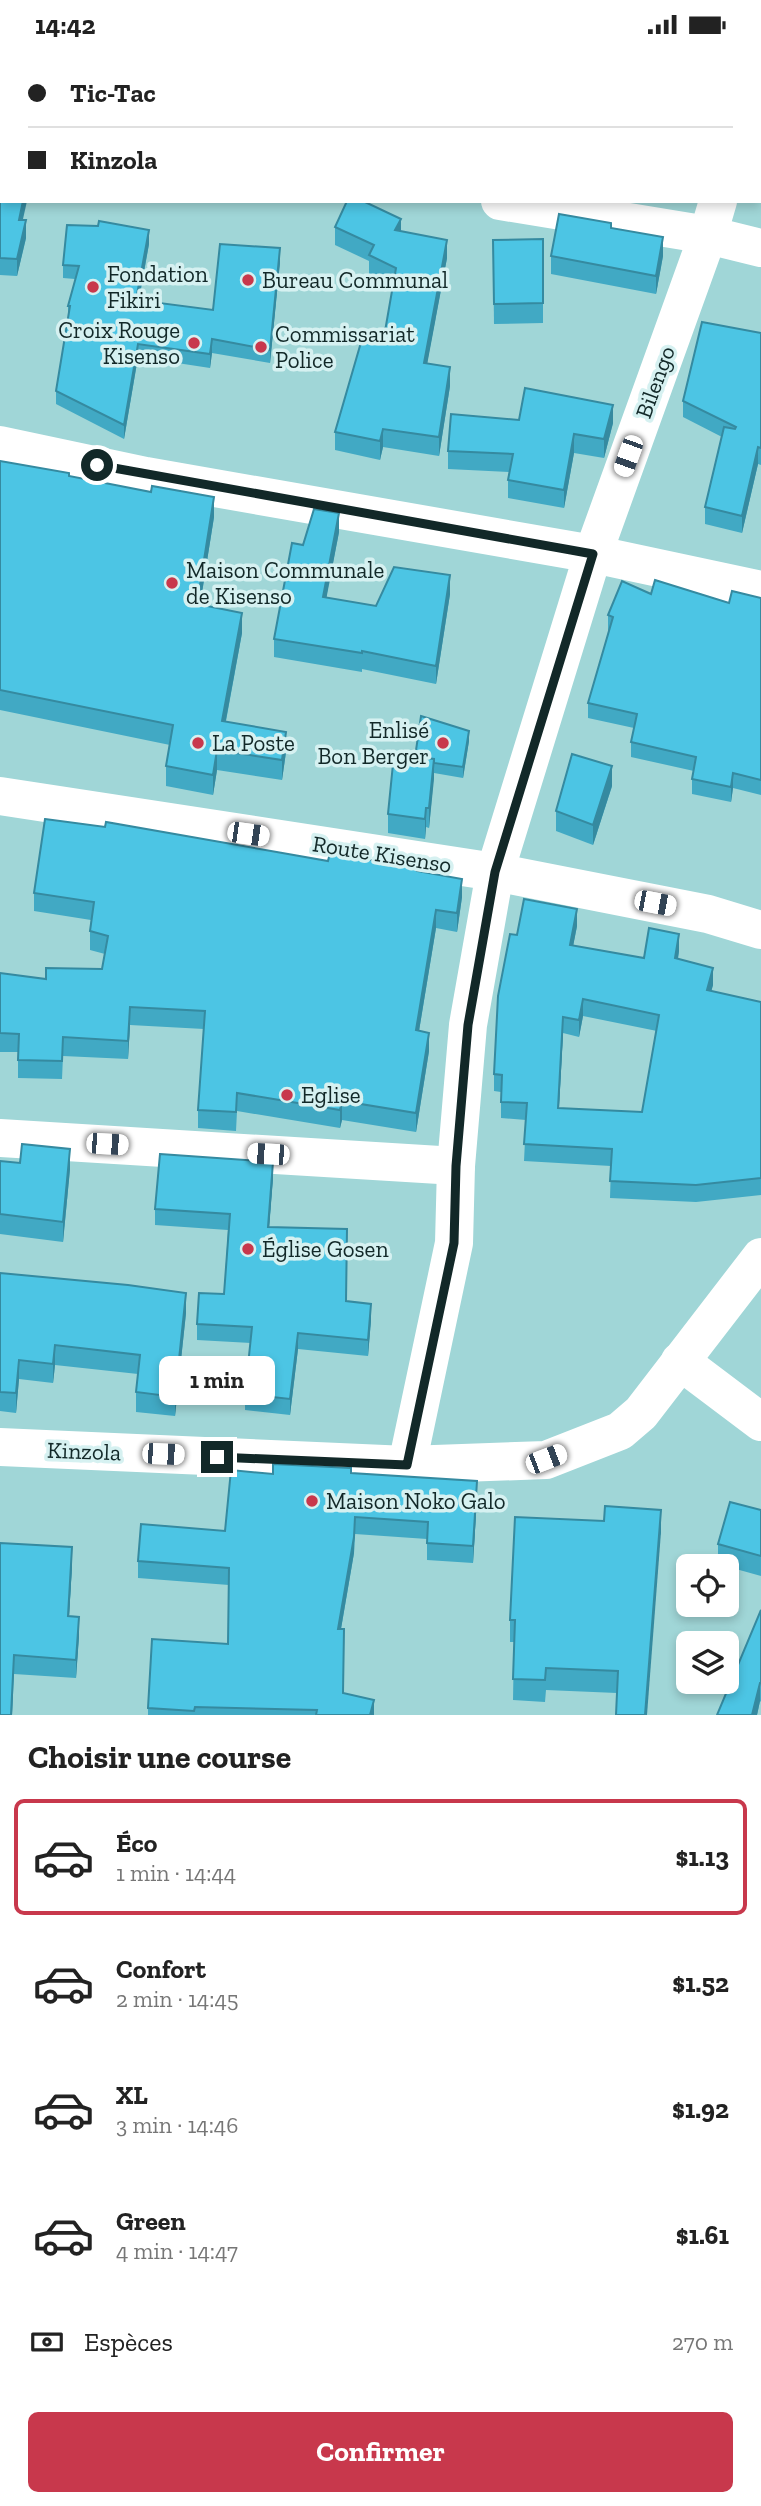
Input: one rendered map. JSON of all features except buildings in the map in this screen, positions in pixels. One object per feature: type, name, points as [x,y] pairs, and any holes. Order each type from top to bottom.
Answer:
[{"type":"street","points":[[525,203],[713,218],[761,247]]},
{"type":"street","name":"Bilengo","points":[[407,1465],[454,1243],[456,1166],[468,1025],[495,872],[593,554],[713,218]]},
{"type":"street","points":[[0,445],[146,476],[593,554],[761,590]]},
{"type":"street","name":"Route Kisenso","points":[[0,796],[495,872],[708,913],[761,930]]},
{"type":"street","points":[[0,1137],[456,1166]]},
{"type":"street","name":"Kinzola","points":[[0,1447],[407,1465],[546,1459],[620,1431],[641,1413],[761,1257]]},
{"type":"street","points":[[680,1361],[761,1422]]},
{"type":"place","name":"Bureau Communal","points":[[248,280]]},
{"type":"place","name":"Fondation Fikiri","points":[[93,287]]},
{"type":"place","name":"Croix Rouge Kisenso","points":[[194,343]]},
{"type":"place","name":"Commissariat Police","points":[[261,347]]},
{"type":"place","name":"Maison Communale de Kisenso","points":[[172,583]]},
{"type":"place","name":"La Poste","points":[[198,743]]},
{"type":"place","name":"Enlisé Bon Berger","points":[[443,743]]},
{"type":"place","name":"Eglise","points":[[287,1095]]},
{"type":"place","name":"Église Gosen","points":[[248,1249]]},
{"type":"place","name":"Maison Noko Galo","points":[[312,1501]]},
{"type":"route","points":[[97,465],[146,476],[593,554],[495,872],[468,1025],[456,1166],[454,1243],[407,1465],[217,1457]]}]
